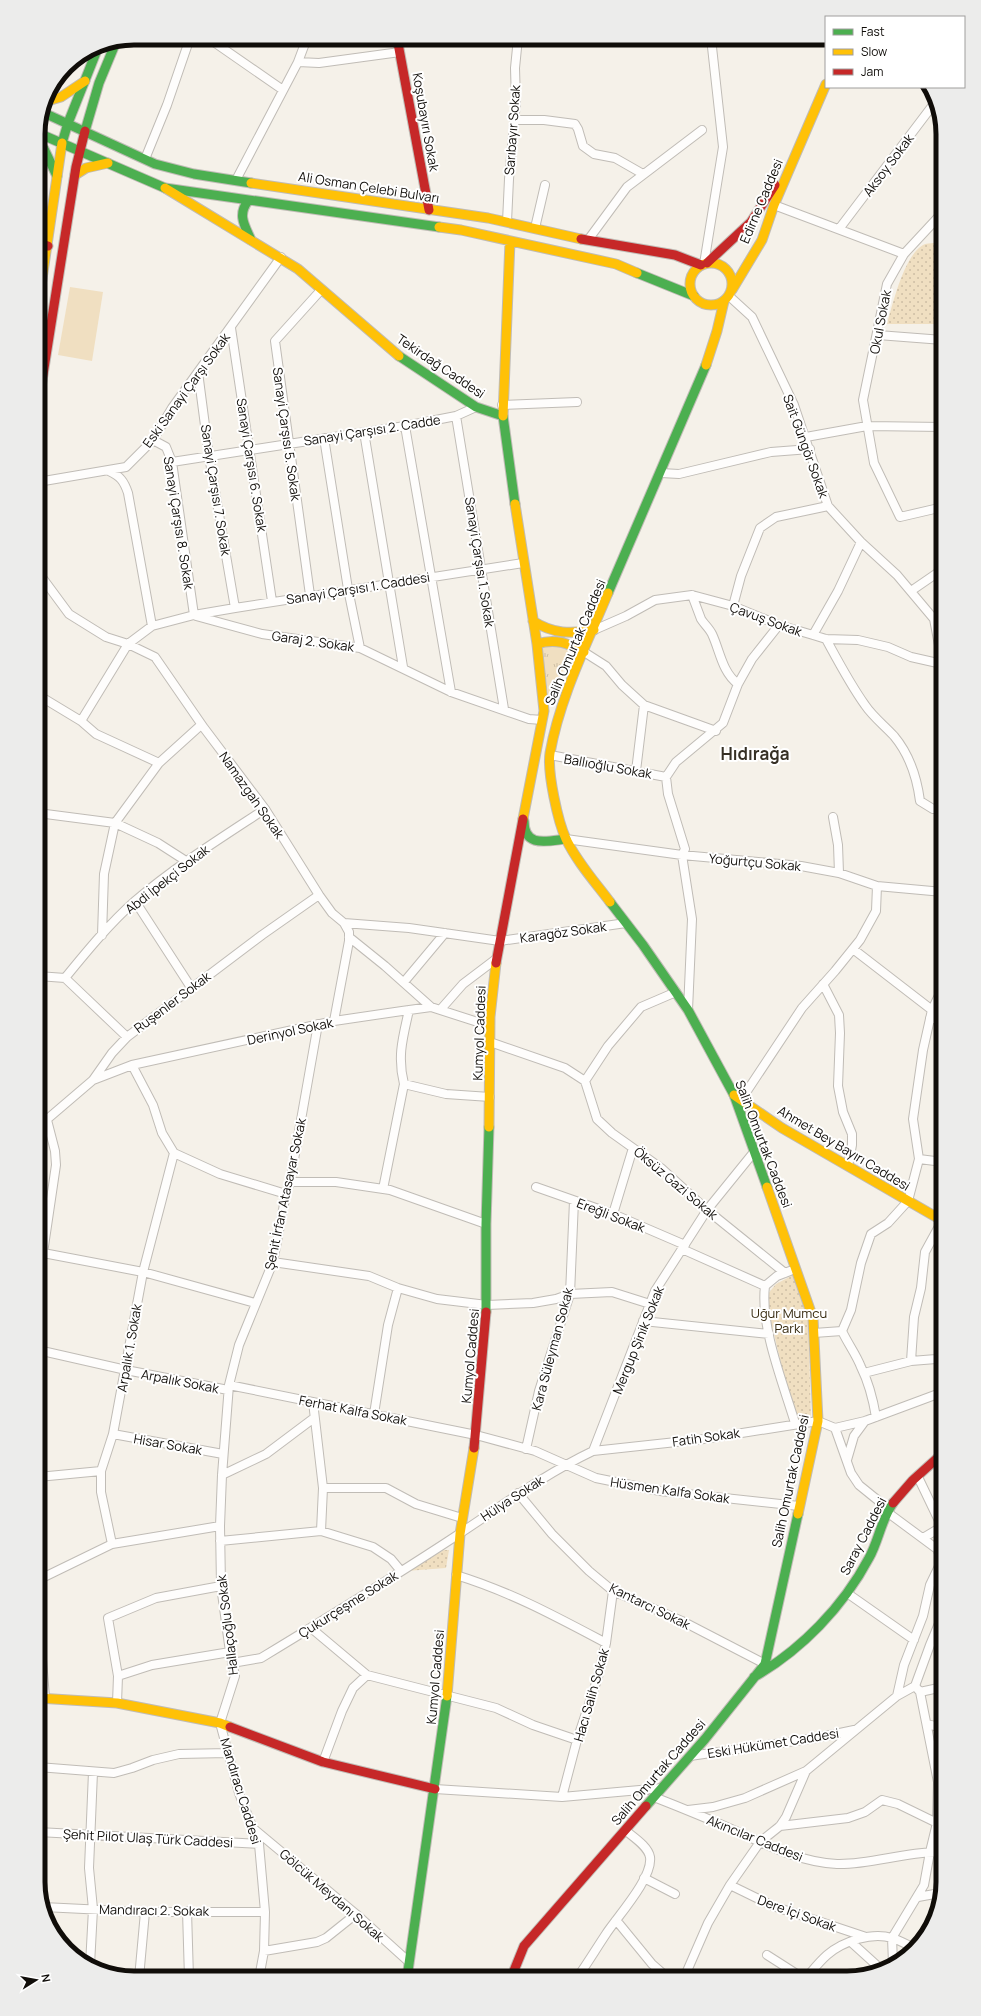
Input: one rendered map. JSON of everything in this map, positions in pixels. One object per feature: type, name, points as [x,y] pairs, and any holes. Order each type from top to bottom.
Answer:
[{"type":"main road","name":"Koşubayırı Sokak","points":[[398,45],[429,210]]},
{"type":"main road","points":[[45,362],[79,150],[98,83],[114,48]]},
{"type":"main road","points":[[45,264],[62,143],[68,123],[96,54]]},
{"type":"main road","points":[[52,101],[64,96],[85,81]]},
{"type":"main road","points":[[694,296],[691,290],[692,276],[751,222],[761,209],[800,142],[825,86]]},
{"type":"main road","name":"Ali Osman Çelebi Bulvarı","points":[[47,114],[145,160],[194,174],[509,222],[588,240],[675,254],[704,264]]},
{"type":"main road","points":[[45,135],[165,188],[248,201],[461,230],[616,264],[694,296],[705,304],[711,305],[728,295],[732,282],[727,270],[721,265],[704,264]]},
{"type":"main road","name":"Edirne Caddesi","points":[[728,295],[762,240],[774,205],[800,142]]},
{"type":"main road","points":[[45,151],[57,178]]},
{"type":"main road","points":[[75,175],[83,168],[109,163]]},
{"type":"main road","name":"Tekirdağ Caddesi","points":[[165,188],[281,257],[396,354],[476,407],[503,416]]},
{"type":"main road","points":[[248,201],[243,207],[241,215],[251,240]]},
{"type":"main road","points":[[509,222],[510,241],[502,405],[523,563],[537,644],[543,715]]},
{"type":"main road","name":"Salih Omurtak Caddesi","points":[[515,1971],[524,1946],[690,1756],[765,1664],[818,1421],[813,1318],[754,1152],[737,1098],[688,1010],[626,923],[582,865],[566,839],[555,807],[550,755],[563,698],[594,630],[661,473],[702,372],[728,295]]},
{"type":"main road","points":[[533,621],[542,628],[554,633],[568,634],[594,630]]},
{"type":"main road","points":[[537,644],[552,640],[564,641],[584,652]]},
{"type":"main road","name":"Kumyol Caddesi","points":[[410,1971],[409,1962],[435,1789],[447,1696],[460,1534],[476,1435],[487,1305],[486,1224],[490,1097],[490,1026],[496,959],[543,715]]},
{"type":"main road","points":[[524,812],[524,829],[528,837],[539,842],[566,839]]},
{"type":"main road","name":"Ahmet Bey Bayırı Caddesi","points":[[737,1098],[782,1128],[936,1218]]},
{"type":"main road","name":"Saray Caddesi","points":[[754,1677],[771,1669],[808,1636],[846,1594],[870,1557],[887,1512],[900,1494],[936,1460]]},
{"type":"main road","points":[[45,1698],[117,1703],[220,1723],[323,1762],[435,1789]]},
{"type":"street","points":[[145,160],[167,105],[188,45]]},
{"type":"street","points":[[218,45],[283,90]]},
{"type":"street","points":[[236,180],[298,62],[304,45]]},
{"type":"street","name":"Sarıbayır Sokak","points":[[509,222],[509,179],[516,102],[515,68],[517,45]]},
{"type":"street","points":[[704,264],[723,147],[712,45]]},
{"type":"street","points":[[298,62],[319,63],[400,52]]},
{"type":"street","name":"Aksoy Sokak","points":[[839,229],[932,107]]},
{"type":"street","points":[[514,120],[544,120],[575,124],[583,146],[594,154],[616,158],[643,174]]},
{"type":"street","points":[[588,240],[627,186],[702,130]]},
{"type":"street","points":[[535,228],[545,185]]},
{"type":"street","points":[[774,205],[904,254]]},
{"type":"street","name":"Okul Sokak","points":[[936,219],[904,254],[887,284],[878,335],[863,400],[874,463],[900,517],[936,509]]},
{"type":"street","name":"Eski Sanayi Çarşı Sokak","points":[[45,480],[79,473],[109,471],[126,467],[153,440],[172,408],[281,257]]},
{"type":"street","name":"Sanayi Çarşısı 5. Sokak","points":[[310,595],[275,341],[321,290]]},
{"type":"street","name":"Sait Güngör Sokak","points":[[728,295],[752,317],[794,405],[828,506],[861,542],[897,575],[934,619],[936,629]]},
{"type":"street","name":"Sanayi Çarşısı 6. Sokak","points":[[230,328],[250,450],[272,602]]},
{"type":"street","points":[[878,335],[936,339]]},
{"type":"street","name":"Sanayi Çarşısı 7. Sokak","points":[[198,372],[209,456],[235,608]]},
{"type":"street","points":[[502,405],[577,402]]},
{"type":"street","name":"Sanayi Çarşısı 2. Cadde","points":[[172,462],[405,426],[456,416],[476,407]]},
{"type":"street","name":"Sanayi Çarşısı 1. Sokak","points":[[456,416],[504,709]]},
{"type":"street","points":[[405,426],[451,692]]},
{"type":"street","points":[[806,437],[867,426],[936,427]]},
{"type":"street","points":[[364,432],[403,667]]},
{"type":"street","points":[[324,438],[348,590],[360,648]]},
{"type":"street","name":"Sanayi Çarşısı 8. Sokak","points":[[153,440],[166,447],[172,462],[194,615]]},
{"type":"street","points":[[661,473],[678,474],[771,452],[810,449]]},
{"type":"street","points":[[109,471],[118,475],[124,482],[128,493],[152,626]]},
{"type":"street","points":[[733,606],[741,576],[760,528],[776,517],[828,506]]},
{"type":"street","points":[[813,636],[838,591],[861,542]]},
{"type":"street","name":"Sanayi Çarşısı 1. Caddesi","points":[[194,615],[310,595],[523,563]]},
{"type":"street","points":[[911,591],[936,574]]},
{"type":"street","name":"Namazgah Sokak","points":[[45,584],[69,614],[106,638],[128,644],[155,657],[201,725],[265,809],[319,895],[332,913],[344,923]]},
{"type":"street","points":[[692,595],[702,620],[714,638],[721,660],[732,680],[738,684]]},
{"type":"street","name":"Çavuş Sokak","points":[[594,630],[626,616],[655,600],[692,595],[733,606],[779,625],[813,636],[826,639],[858,640],[888,647],[911,657],[936,663]]},
{"type":"street","points":[[81,721],[128,644],[152,626],[194,615]]},
{"type":"street","name":"Garaj 2. Sokak","points":[[194,615],[262,634],[360,648],[403,667],[451,692],[504,709],[529,719],[543,715]]},
{"type":"street","points":[[688,1010],[692,919],[682,855],[685,849],[668,794],[666,777],[676,762],[716,731],[723,723],[738,684],[752,659],[779,625]]},
{"type":"street","points":[[826,639],[864,705],[877,722],[894,736],[906,752],[918,786],[920,801],[933,809],[936,809]]},
{"type":"street","points":[[584,652],[606,666],[622,685],[644,705],[716,731]]},
{"type":"street","points":[[45,699],[81,721],[96,734],[159,763]]},
{"type":"street","points":[[636,771],[644,705]]},
{"type":"street","points":[[102,935],[104,874],[115,823],[159,763],[201,725]]},
{"type":"street","name":"Ballıoğlu Sokak","points":[[550,755],[666,777]]},
{"type":"street","name":"Abdi İpekçi Sokak","points":[[65,978],[134,901],[186,861],[265,809]]},
{"type":"street","points":[[45,814],[115,823],[158,843],[186,861]]},
{"type":"street","points":[[832,817],[838,845],[839,873]]},
{"type":"street","name":"Yoğurtçu Sokak","points":[[566,839],[682,855],[801,866],[839,873],[877,886],[936,891]]},
{"type":"street","points":[[737,1098],[802,1008],[853,949],[876,912],[877,886]]},
{"type":"street","name":"Ruşenler Sokak","points":[[45,1121],[92,1080],[112,1053],[127,1037],[250,944],[319,895]]},
{"type":"street","points":[[134,901],[192,989]]},
{"type":"street","points":[[344,923],[500,940]]},
{"type":"street","points":[[334,1021],[349,937],[349,932],[344,923]]},
{"type":"street","name":"Karagöz Sokak","points":[[500,940],[626,923]]},
{"type":"street","points":[[404,982],[445,933]]},
{"type":"street","points":[[349,937],[404,982],[431,1007]]},
{"type":"street","points":[[853,949],[931,1014],[936,1016]]},
{"type":"street","points":[[441,1009],[463,984],[496,959]]},
{"type":"street","points":[[45,977],[65,978],[127,1037]]},
{"type":"street","points":[[823,984],[839,1015],[840,1033],[838,1086],[843,1112],[852,1134],[852,1145],[848,1166]]},
{"type":"street","points":[[490,1042],[565,1068],[585,1081],[608,1046],[641,1007],[676,992]]},
{"type":"street","points":[[876,1417],[871,1388],[842,1331],[851,1310],[861,1263],[871,1234],[888,1223],[908,1202],[919,1159],[913,1120],[923,1050],[931,1014],[936,1003]]},
{"type":"street","name":"Derinyol Sokak","points":[[92,1080],[132,1065],[318,1024],[431,1007],[490,1026]]},
{"type":"street","points":[[383,1189],[404,1084],[400,1070],[400,1050],[409,1010]]},
{"type":"street","name":"Şehit İrfan Atasayar Sokak","points":[[220,1526],[228,1388],[239,1345],[273,1262],[286,1194],[290,1182],[318,1024]]},
{"type":"street","points":[[132,1065],[153,1105],[162,1133],[174,1153],[220,1174],[286,1194]]},
{"type":"street","name":"Öksüz Gazi Sokak","points":[[585,1081],[597,1119],[612,1133],[661,1168],[707,1210],[785,1273]]},
{"type":"street","points":[[404,1084],[446,1094],[490,1097]]},
{"type":"street","points":[[45,1130],[55,1151],[56,1166],[45,1225]]},
{"type":"street","points":[[613,1214],[633,1148]]},
{"type":"street","name":"Mergup Şinik Sokak","points":[[593,1451],[655,1291],[707,1210],[754,1152]]},
{"type":"street","name":"Arpalık 1. Sokak","points":[[112,1544],[101,1492],[101,1471],[113,1434],[143,1272],[174,1153]]},
{"type":"street","points":[[919,1159],[936,1161]]},
{"type":"street","points":[[290,1182],[336,1182],[383,1189],[486,1224]]},
{"type":"street","name":"Ereğli Sokak","points":[[536,1187],[613,1214],[765,1286]]},
{"type":"street","name":"Kara Süleyman Sokak","points":[[526,1449],[539,1390],[570,1294],[574,1201]]},
{"type":"street","points":[[911,1361],[914,1316],[921,1288],[925,1252],[936,1232]]},
{"type":"street","points":[[45,1253],[143,1272],[256,1303]]},
{"type":"street","points":[[273,1262],[369,1276],[398,1288],[437,1299],[487,1305],[533,1303],[556,1299],[570,1294],[612,1292],[650,1304]]},
{"type":"street","points":[[795,1423],[768,1334],[763,1300],[765,1286],[777,1276],[796,1269]]},
{"type":"street","points":[[374,1414],[388,1325],[398,1288]]},
{"type":"street","points":[[643,1321],[768,1334]]},
{"type":"street","points":[[814,1333],[842,1331]]},
{"type":"street","name":"Arpalık Sokak","points":[[45,1352],[126,1370],[228,1388]]},
{"type":"street","points":[[864,1373],[911,1361],[936,1359]]},
{"type":"street","name":"Ferhat Kalfa Sokak","points":[[228,1388],[312,1402],[476,1435]]},
{"type":"street","points":[[818,1421],[835,1428],[865,1421],[936,1395]]},
{"type":"street","points":[[312,1402],[323,1488],[321,1531]]},
{"type":"street","points":[[222,1475],[266,1454],[314,1418]]},
{"type":"street","name":"Fatih Sokak","points":[[593,1451],[704,1438],[795,1423],[818,1421]]},
{"type":"street","points":[[847,1460],[854,1436],[865,1421]]},
{"type":"street","points":[[835,1428],[851,1473],[859,1485],[880,1502],[887,1512],[936,1548]]},
{"type":"street","name":"Hisar Sokak","points":[[113,1434],[223,1454]]},
{"type":"street","name":"Hüsmen Kalfa Sokak","points":[[476,1435],[526,1449],[566,1464],[596,1478],[660,1491],[799,1506]]},
{"type":"street","points":[[566,1464],[593,1451]]},
{"type":"street","name":"Hülya Sokak","points":[[460,1534],[518,1493],[566,1464]]},
{"type":"street","points":[[45,1476],[101,1471]]},
{"type":"street","points":[[918,1477],[936,1514]]},
{"type":"street","points":[[323,1488],[386,1488],[416,1504],[462,1518]]},
{"type":"street","name":"Kantarcı Sokak","points":[[518,1493],[552,1534],[588,1571],[613,1591],[682,1621],[765,1664]]},
{"type":"street","points":[[45,1577],[112,1544],[220,1526]]},
{"type":"street","name":"Hallaçoğlu Sokak","points":[[220,1526],[221,1586],[230,1652],[235,1676],[220,1723]]},
{"type":"street","points":[[924,1538],[936,1530]]},
{"type":"street","points":[[220,1541],[321,1531],[373,1547],[391,1559],[401,1571]]},
{"type":"street","name":"Çukurçeşme Sokak","points":[[232,1663],[261,1658],[460,1534]]},
{"type":"street","points":[[898,1696],[904,1665],[923,1616],[930,1586],[936,1573]]},
{"type":"street","points":[[456,1575],[491,1586],[536,1606],[606,1643]]},
{"type":"street","points":[[117,1703],[118,1676],[108,1618],[156,1598],[221,1586]]},
{"type":"street","name":"Hacı Salih Sokak","points":[[562,1797],[577,1740],[598,1677],[606,1643],[613,1591]]},
{"type":"street","points":[[846,1594],[914,1640]]},
{"type":"street","points":[[311,1628],[367,1676],[496,1708],[533,1725],[577,1740]]},
{"type":"street","points":[[936,1631],[930,1645],[918,1689],[927,1724],[936,1771]]},
{"type":"street","points":[[118,1676],[152,1665],[230,1652]]},
{"type":"street","points":[[323,1762],[342,1711],[353,1688],[367,1676]]},
{"type":"street","points":[[688,1810],[713,1807],[745,1798],[806,1771],[898,1696],[918,1689],[936,1688]]},
{"type":"street","name":"Mandıracı Caddesi","points":[[220,1723],[239,1793],[259,1844],[265,1912],[264,1951],[260,1971]]},
{"type":"street","points":[[927,1724],[936,1726]]},
{"type":"street","name":"Eski Hükümet Caddesi","points":[[690,1756],[816,1738],[857,1729]]},
{"type":"street","points":[[45,1768],[114,1773],[153,1760],[179,1754],[228,1753]]},
{"type":"street","points":[[687,1971],[708,1923],[730,1885],[760,1842],[780,1826],[786,1817],[806,1771]]},
{"type":"street","points":[[90,1959],[93,1910],[89,1868],[93,1772]]},
{"type":"street","points":[[435,1789],[562,1797],[662,1788]]},
{"type":"street","name":"Akıncılar Caddesi","points":[[654,1797],[688,1810],[782,1852],[808,1860],[837,1864],[869,1863],[930,1852],[936,1852]]},
{"type":"street","points":[[780,1826],[848,1818],[865,1812],[882,1800],[898,1804],[936,1823]]},
{"type":"street","name":"Gölcük Meydanı Sokak","points":[[254,1828],[356,1914],[409,1962]]},
{"type":"street","points":[[893,1958],[892,1938],[924,1886],[936,1828]]},
{"type":"street","points":[[582,1971],[644,1878],[650,1865],[650,1857],[646,1849],[625,1830]]},
{"type":"street","name":"Şehit Pilot Ulaş Türk Caddesi","points":[[45,1832],[259,1844]]},
{"type":"street","points":[[644,1878],[675,1894]]},
{"type":"street","name":"Dere İçi Sokak","points":[[730,1885],[773,1906],[866,1937]]},
{"type":"street","points":[[918,1898],[935,1894]]},
{"type":"street","name":"Mandıracı 2. Sokak","points":[[49,1907],[145,1912],[265,1912]]},
{"type":"street","points":[[187,1911],[189,1971]]},
{"type":"street","points":[[140,1971],[145,1912]]},
{"type":"street","points":[[264,1951],[317,1942],[326,1938],[356,1914]]},
{"type":"street","points":[[616,1920],[652,1964],[660,1971]]},
{"type":"street","points":[[811,1971],[828,1954],[851,1942],[866,1937],[882,1936],[892,1938],[909,1946]]},
{"type":"street","points":[[851,1942],[877,1966]]},
{"type":"street","points":[[767,1956],[792,1971]]},
{"type":"green space","points":[[936,243],[936,324],[887,324],[900,281],[910,259],[923,245]]},
{"type":"green space","points":[[70,287],[103,292],[92,361],[58,355]]},
{"type":"green space","points":[[548,643],[572,649],[560,677],[564,679],[550,705],[541,647]]},
{"type":"green space","name":"Uğur Mumcu Parkı","points":[[793,1275],[808,1318],[811,1418],[795,1423],[774,1334],[763,1300],[776,1284]]},
{"type":"green space","points":[[444,1550],[449,1550],[446,1568],[406,1571]]},
{"type":"traffic: fast","points":[[85,131],[99,83],[114,48]]},
{"type":"traffic: fast","points":[[62,143],[68,123],[96,54]]},
{"type":"traffic: fast","points":[[47,114],[155,164],[194,174],[251,183]]},
{"type":"traffic: fast","points":[[45,136],[165,188],[439,227]]},
{"type":"traffic: fast","points":[[45,151],[57,176]]},
{"type":"traffic: fast","points":[[248,201],[243,211],[243,220],[251,240]]},
{"type":"traffic: fast","points":[[637,273],[694,296]]},
{"type":"traffic: fast","points":[[399,356],[476,407],[503,416],[515,504]]},
{"type":"traffic: fast","points":[[608,593],[706,365]]},
{"type":"traffic: fast","points":[[524,821],[525,830],[532,839],[538,841],[566,839]]},
{"type":"traffic: fast","points":[[610,902],[643,945],[688,1010],[734,1095],[767,1187]]},
{"type":"traffic: fast","points":[[486,1312],[486,1224],[489,1127]]},
{"type":"traffic: fast","points":[[754,1677],[788,1654],[834,1610],[859,1576],[869,1558],[886,1516],[893,1503]]},
{"type":"traffic: fast","points":[[646,1806],[705,1739],[765,1664],[798,1514]]},
{"type":"traffic: fast","points":[[408,1971],[447,1696]]},
{"type":"traffic: slow","points":[[52,100],[61,97],[85,81]]},
{"type":"traffic: slow","points":[[732,290],[762,240],[774,205],[825,86]]},
{"type":"traffic: slow","points":[[45,258],[62,143]]},
{"type":"traffic: slow","points":[[75,175],[86,168],[108,163]]},
{"type":"traffic: slow","points":[[251,183],[488,218],[581,239]]},
{"type":"traffic: slow","points":[[165,188],[298,269],[399,356]]},
{"type":"traffic: slow","points":[[439,227],[461,230],[616,264],[637,273]]},
{"type":"traffic: slow","points":[[503,416],[510,241]]},
{"type":"traffic: slow","points":[[707,263],[715,263],[726,269],[732,280],[732,284],[732,288],[726,299],[715,305],[707,305],[696,299],[690,288],[690,280],[696,269],[707,263]]},
{"type":"traffic: slow","points":[[706,365],[717,331],[724,301]]},
{"type":"traffic: slow","points":[[515,504],[537,644],[544,711],[523,819]]},
{"type":"traffic: slow","points":[[608,593],[567,692],[554,732],[549,761],[554,797],[566,839],[581,864],[610,902]]},
{"type":"traffic: slow","points":[[533,621],[555,631],[578,632],[594,630]]},
{"type":"traffic: slow","points":[[537,644],[550,641],[561,642],[584,652]]},
{"type":"traffic: slow","points":[[489,1127],[490,1017],[496,963]]},
{"type":"traffic: slow","points":[[734,1095],[782,1128],[936,1217]]},
{"type":"traffic: slow","points":[[767,1187],[813,1318],[818,1421],[798,1514]]},
{"type":"traffic: slow","points":[[447,1696],[460,1534],[474,1448]]},
{"type":"traffic: slow","points":[[45,1698],[117,1703],[220,1723],[230,1727]]},
{"type":"traffic: jam","points":[[398,45],[429,210]]},
{"type":"traffic: jam","points":[[45,362],[76,167],[85,131]]},
{"type":"traffic: jam","points":[[707,263],[751,222],[775,185]]},
{"type":"traffic: jam","points":[[581,239],[675,255],[701,265]]},
{"type":"traffic: jam","points":[[496,963],[523,819]]},
{"type":"traffic: jam","points":[[474,1448],[486,1312]]},
{"type":"traffic: jam","points":[[893,1503],[913,1480],[936,1459]]},
{"type":"traffic: jam","points":[[230,1727],[323,1762],[435,1789]]},
{"type":"traffic: jam","points":[[514,1971],[524,1946],[646,1806]]},
{"type":"district","name":"Hıdırağa","points":[[755,753]]}]
